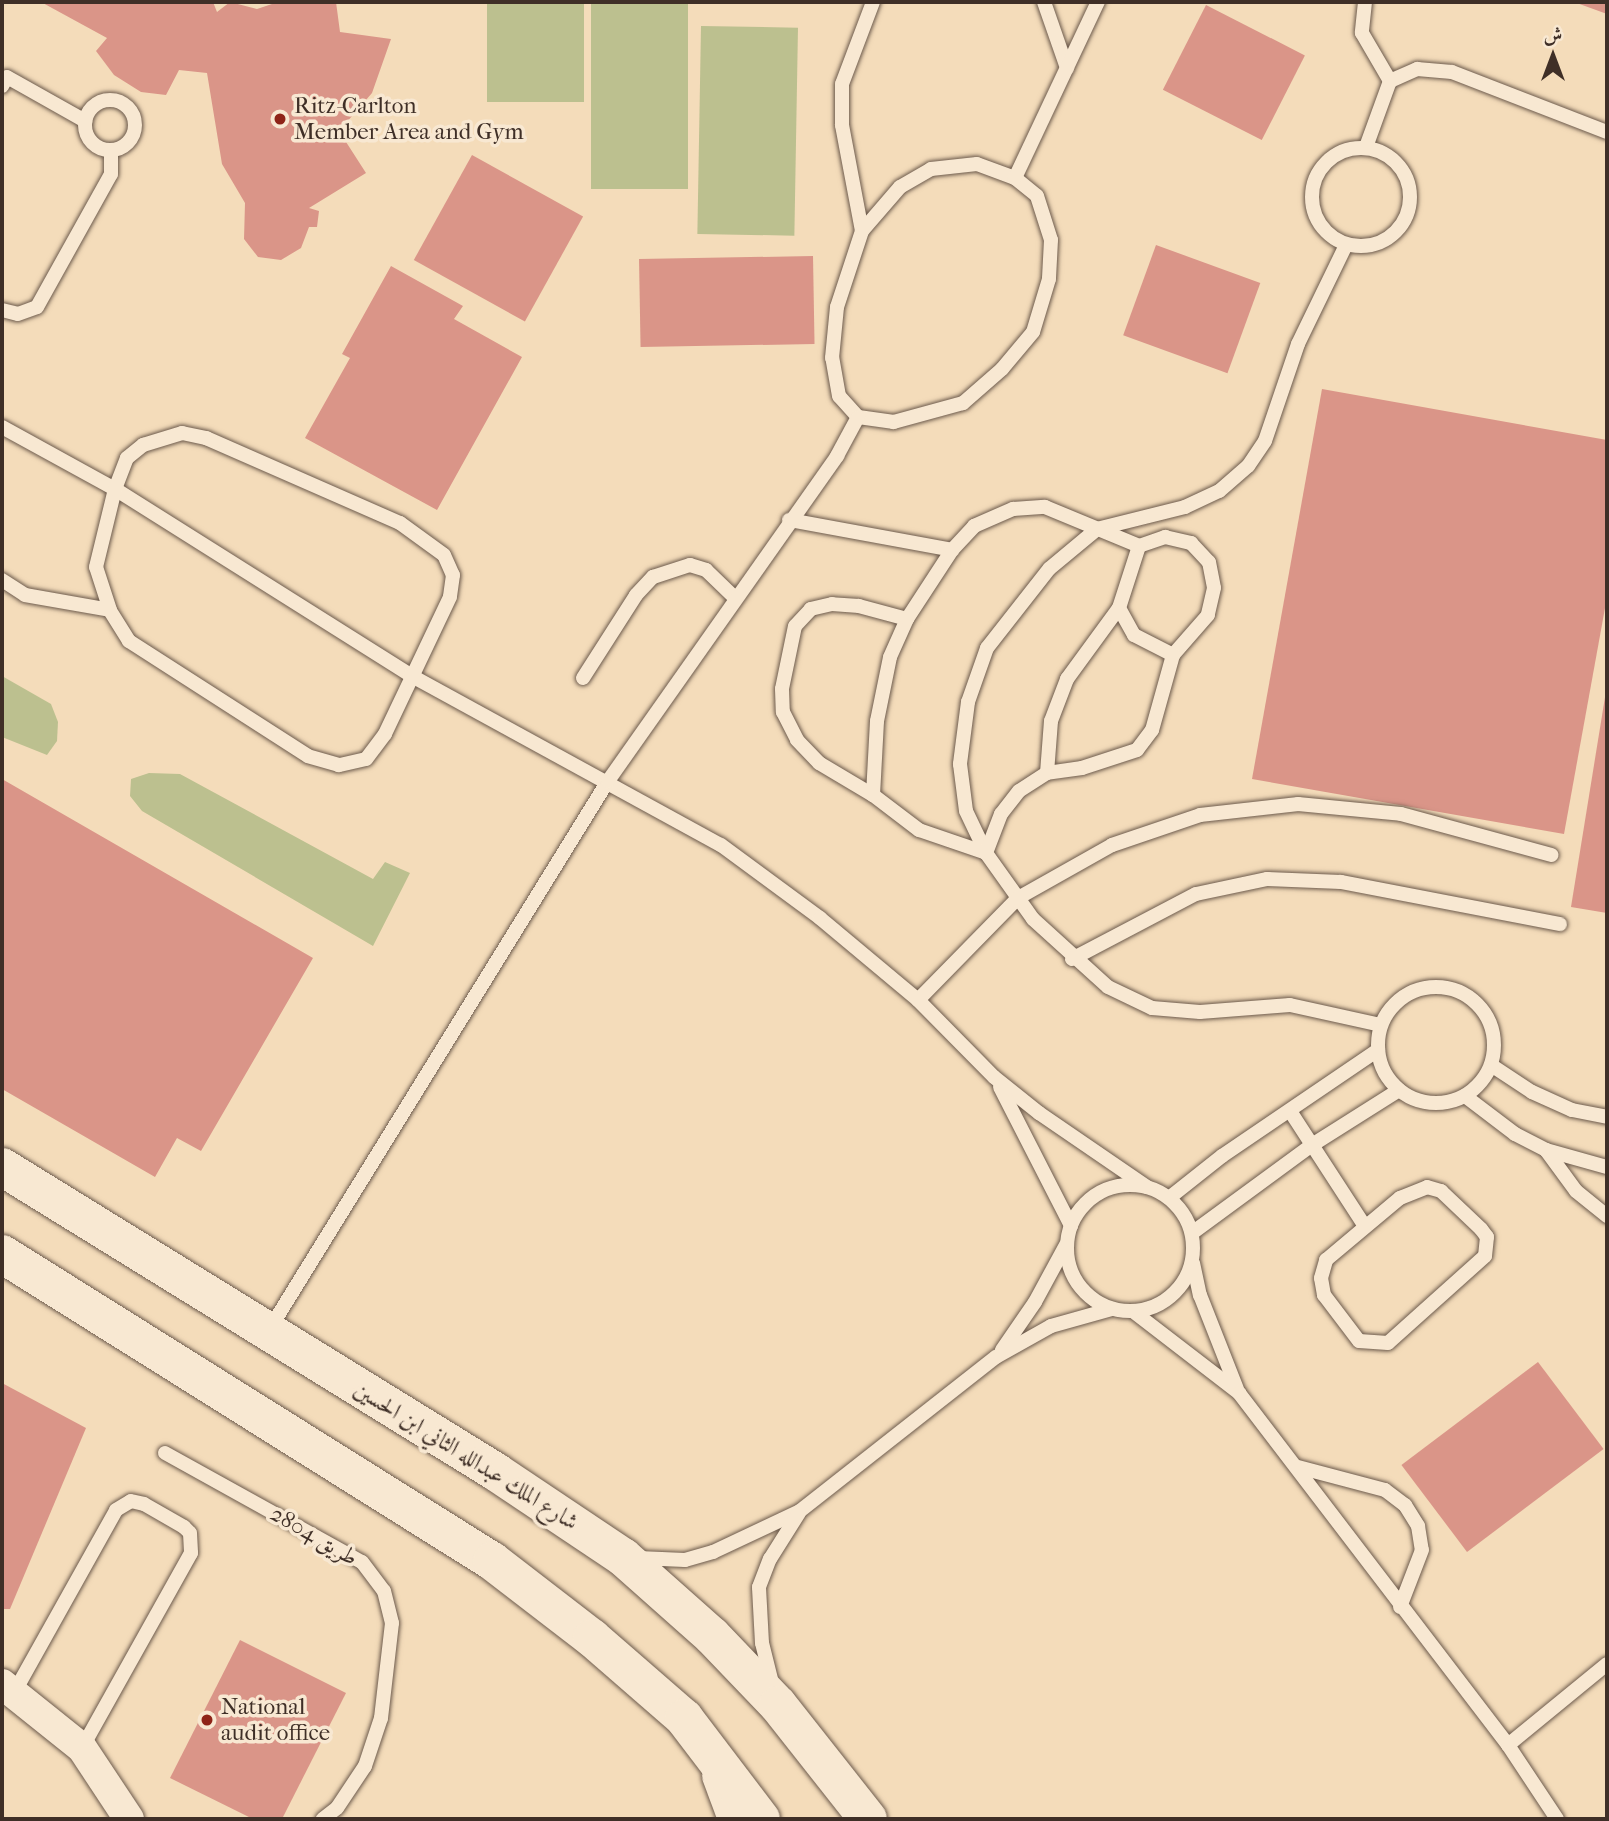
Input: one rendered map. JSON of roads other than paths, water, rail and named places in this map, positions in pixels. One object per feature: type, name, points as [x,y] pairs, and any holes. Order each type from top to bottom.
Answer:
[{"type":"main road","name":"شارع الملك عبدالله الثاني ابن الحسين","points":[[2,1167],[266,1334],[496,1472],[623,1557],[703,1628],[778,1705],[868,1819]]},
{"type":"main road","points":[[2,1254],[492,1561],[592,1638],[684,1718],[761,1819]]},
{"type":"street","points":[[8,1688],[82,1748],[129,1819]]},
{"type":"street","points":[[684,1718],[719,1780],[733,1819]]},
{"type":"lane","points":[[862,231],[842,125],[842,84],[873,2]]},
{"type":"lane","points":[[1044,2],[1067,68]]},
{"type":"lane","points":[[1015,178],[1098,2]]},
{"type":"lane","points":[[1365,2],[1362,33],[1390,81]]},
{"type":"lane","points":[[1366,147],[1390,81],[1417,69],[1452,72],[1607,132]]},
{"type":"lane","points":[[2,86],[7,77],[85,121]]},
{"type":"lane","points":[[108,100],[128,109],[135,130],[130,140],[111,151],[91,142],[85,121],[89,111],[108,100]]},
{"type":"lane","points":[[1366,147],[1388,155],[1405,173],[1411,195],[1407,219],[1392,237],[1369,247],[1346,245],[1322,228],[1311,201],[1317,173],[1338,153],[1366,147]]},
{"type":"lane","points":[[2,310],[18,314],[37,307],[111,174],[111,151]]},
{"type":"lane","points":[[977,164],[1015,178],[1037,196],[1051,240],[1049,279],[1033,332],[1002,369],[963,402],[894,422],[858,416],[839,396],[832,358],[837,307],[862,231],[900,187],[931,169],[977,164]]},
{"type":"lane","points":[[1346,245],[1311,311],[1265,441],[1248,466],[1219,491],[1185,507],[1097,529],[1049,569],[1013,610],[987,648],[968,702],[960,764],[964,799],[986,853],[1018,898],[1073,959],[1108,987],[1152,1008],[1200,1012],[1290,1005],[1381,1025]]},
{"type":"lane","points":[[266,1334],[608,781],[789,520],[838,456],[858,416]]},
{"type":"lane","points":[[2,427],[115,489],[410,675],[721,845],[820,918],[918,1000],[994,1077],[1147,1187],[1169,1198],[1184,1214],[1192,1233],[1193,1260],[1200,1295],[1239,1393]]},
{"type":"lane","points":[[182,433],[206,438],[423,537],[443,555],[453,575],[450,597],[410,675],[385,734],[366,759],[339,765],[308,756],[129,641],[110,610],[96,567],[115,489],[127,458],[143,445],[182,433]]},
{"type":"lane","points":[[873,795],[877,721],[890,657],[907,619],[951,550],[974,526],[1013,509],[1045,507],[1139,546],[1165,537],[1191,543],[1209,562],[1214,588],[1208,615],[1173,655],[1152,730],[1137,750],[1082,768],[1047,773],[1019,791],[1001,814],[986,853]]},
{"type":"lane","points":[[789,520],[951,550]]},
{"type":"lane","points":[[1047,773],[1051,721],[1067,679],[1119,608],[1139,546]]},
{"type":"lane","points":[[583,678],[653,577],[690,565],[706,570],[735,598]]},
{"type":"lane","points":[[2,580],[25,595],[110,610]]},
{"type":"lane","points":[[907,619],[859,606],[832,604],[811,610],[795,626],[782,689],[783,712],[797,740],[819,763],[873,795],[919,830],[986,853]]},
{"type":"lane","points":[[1119,608],[1134,635],[1173,655]]},
{"type":"lane","points":[[918,1000],[1018,898],[1112,845],[1188,819],[1298,804],[1401,814],[1552,855]]},
{"type":"lane","points":[[1073,959],[1196,894],[1267,879],[1342,882],[1560,924]]},
{"type":"lane","points":[[1415,991],[1456,991],[1487,1017],[1494,1041],[1491,1065],[1465,1096],[1451,1101],[1424,1102],[1399,1090],[1388,1079],[1378,1049],[1381,1025],[1401,999],[1415,991]]},
{"type":"lane","points":[[1169,1198],[1378,1049]]},
{"type":"lane","points":[[1491,1065],[1542,1096],[1572,1110],[1607,1117]]},
{"type":"lane","points":[[994,1077],[1021,1120],[1071,1226]]},
{"type":"lane","points":[[1192,1233],[1312,1145],[1399,1090]]},
{"type":"lane","points":[[1465,1096],[1515,1135],[1546,1150],[1607,1167]]},
{"type":"lane","points":[[1290,1111],[1364,1225]]},
{"type":"lane","points":[[1546,1150],[1576,1191],[1607,1216]]},
{"type":"lane","points":[[996,1357],[1035,1303],[1067,1244],[1071,1226],[1083,1206],[1101,1192],[1124,1186],[1147,1187]]},
{"type":"lane","points":[[1427,1188],[1453,1201],[1481,1229],[1488,1247],[1479,1264],[1400,1333],[1388,1343],[1374,1345],[1359,1341],[1333,1311],[1321,1278],[1326,1260],[1364,1225],[1412,1190],[1427,1188]]},
{"type":"lane","points":[[1067,1244],[1078,1284],[1093,1300],[1112,1310]]},
{"type":"lane","points":[[623,1557],[685,1560],[744,1539],[800,1511],[996,1357],[1051,1326],[1112,1310],[1134,1312],[1173,1296],[1186,1280],[1193,1260]]},
{"type":"lane","points":[[1134,1312],[1239,1393],[1508,1745],[1557,1819]]},
{"type":"lane","name":"طريق 2804","points":[[165,1453],[362,1562],[384,1591],[392,1623],[381,1718],[365,1766],[337,1808],[323,1819]]},
{"type":"lane","points":[[1298,1467],[1385,1490],[1405,1505],[1418,1526],[1422,1550],[1400,1607]]},
{"type":"lane","points":[[8,1688],[116,1510],[131,1501],[144,1504],[184,1527],[190,1533],[191,1553],[82,1748]]},
{"type":"lane","points":[[778,1705],[762,1643],[759,1587],[769,1559],[800,1511]]},
{"type":"lane","points":[[1508,1745],[1607,1664]]},
{"type":"place","name":"Ritz-Carlton Member Area and Gym","points":[[280,119]]},
{"type":"place","name":"National audit office","points":[[207,1720]]}]
